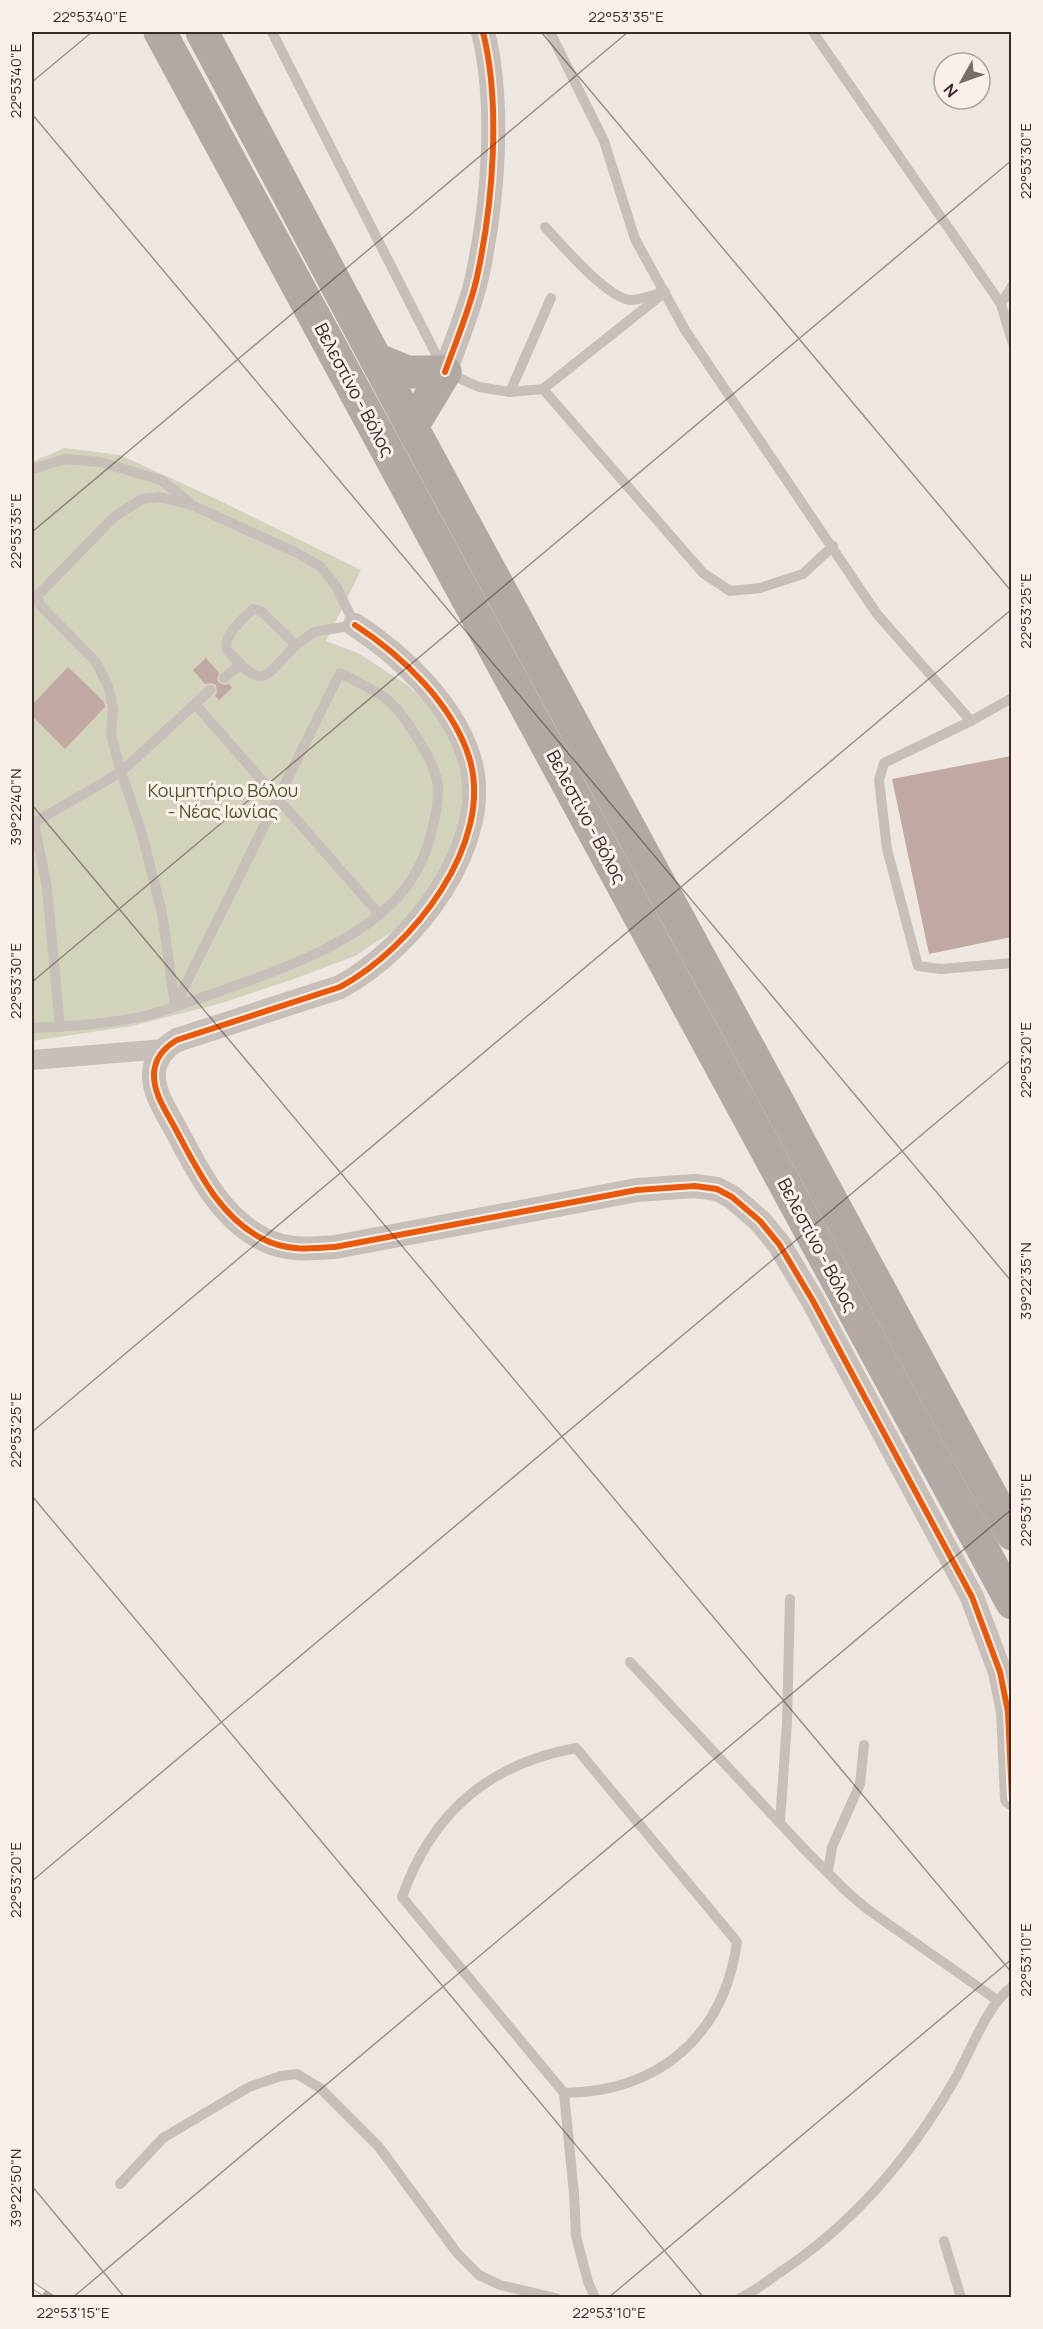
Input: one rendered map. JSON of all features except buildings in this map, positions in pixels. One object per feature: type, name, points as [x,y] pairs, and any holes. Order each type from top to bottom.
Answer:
[{"type":"highway","name":"Βελεστίνο - Βόλος","points":[[160,32],[1011,1603]]},
{"type":"highway","name":"Βελεστίνο - Βόλος","points":[[202,32],[412,427],[1011,1534]]},
{"type":"highway","points":[[376,359],[407,372],[445,372]]},
{"type":"highway","points":[[412,427],[445,372]]},
{"type":"street","points":[[445,372],[477,279],[486,229],[493,123],[490,60],[483,32]]},
{"type":"street","points":[[355,625],[406,663],[444,709],[463,741],[472,770],[473,793],[468,828],[453,871],[440,893],[406,935],[360,977],[340,987],[177,1040],[164,1049],[154,1072],[156,1088],[200,1174],[210,1191],[233,1217],[261,1238],[281,1246],[304,1250],[518,1211],[669,1187],[717,1189],[744,1206],[779,1244],[813,1301],[972,1597],[1000,1672],[1008,1712],[1011,1798]]},
{"type":"street","points":[[32,1060],[164,1049]]},
{"type":"lane","points":[[272,32],[445,372],[479,387],[510,392],[543,388],[665,292]]},
{"type":"lane","points":[[550,32],[604,141],[635,239],[685,330],[877,614],[971,721]]},
{"type":"lane","points":[[813,32],[1001,304],[1011,341]]},
{"type":"lane","points":[[545,227],[593,277],[615,293],[631,300],[665,292]]},
{"type":"lane","points":[[1001,304],[1011,286]]},
{"type":"lane","points":[[510,392],[551,298]]},
{"type":"lane","points":[[543,388],[703,573],[730,591],[760,588],[803,574],[833,546]]},
{"type":"lane","points":[[32,469],[65,459],[100,462],[161,480],[194,506]]},
{"type":"lane","points":[[175,1006],[162,913],[141,830],[111,735],[113,709],[108,686],[96,662],[40,605],[37,596],[114,518],[142,499],[160,497],[194,506],[295,552],[320,566],[336,585],[355,625],[314,632],[261,677],[251,675],[240,665],[226,650],[225,642],[253,609],[261,610],[296,645]]},
{"type":"lane","points":[[224,678],[240,665]]},
{"type":"lane","points":[[32,1028],[60,1027],[148,1015],[175,1006],[284,968],[354,932],[380,915],[398,897],[419,870],[432,831],[439,799],[433,770],[402,716],[385,698],[340,673],[175,1006]]},
{"type":"lane","points":[[60,1027],[47,888],[33,823],[121,772],[210,690]]},
{"type":"lane","points":[[1011,698],[971,721],[884,762],[879,780],[887,849],[918,966],[941,969],[1011,963]]},
{"type":"lane","points":[[195,704],[380,915]]},
{"type":"lane","points":[[780,1822],[787,1722],[790,1599]]},
{"type":"lane","points":[[630,1662],[780,1822],[867,1909],[997,2000]]},
{"type":"lane","points":[[828,1871],[832,1847],[860,1784],[864,1745]]},
{"type":"lane","points":[[564,2093],[586,2093],[628,2084],[666,2065],[682,2052],[698,2037],[721,2002],[734,1963],[738,1942],[576,1748],[553,1752],[519,1764],[487,1781],[468,1795],[435,1831],[410,1874],[402,1897],[564,2093],[576,2236],[588,2282],[595,2298]]},
{"type":"lane","points":[[740,2298],[796,2262],[854,2213],[902,2159],[954,2081],[997,2000],[1011,1987]]},
{"type":"lane","points":[[120,2184],[164,2138],[249,2087],[281,2076],[297,2074],[320,2088],[379,2147],[457,2253],[479,2275],[500,2285],[556,2298]]},
{"type":"lane","points":[[944,2241],[961,2298]]},
{"type":"green space","name":"Κοιμητήριο Βόλου - Νέας Ιωνίας","points":[[65,448],[120,455],[361,570],[326,641],[358,653],[406,684],[430,706],[449,735],[464,772],[460,820],[446,863],[427,900],[398,928],[355,956],[222,1003],[132,1026],[32,1041],[32,462]]},
{"type":"railway","points":[[32,2285],[52,2298]]},
{"type":"cycle path","points":[[445,372],[474,289],[483,248],[491,186],[492,91],[483,32]]},
{"type":"cycle path","points":[[355,625],[390,651],[423,682],[438,699],[461,737],[469,757],[474,790],[470,824],[459,858],[441,890],[419,920],[394,947],[367,970],[340,987],[177,1040],[161,1054],[156,1062],[154,1073],[158,1095],[192,1160],[211,1191],[247,1230],[280,1246],[298,1248],[335,1247],[637,1190],[695,1186],[717,1189],[732,1197],[760,1221],[779,1244],[813,1301],[972,1597],[1000,1672],[1008,1712],[1012,1798]]}]
